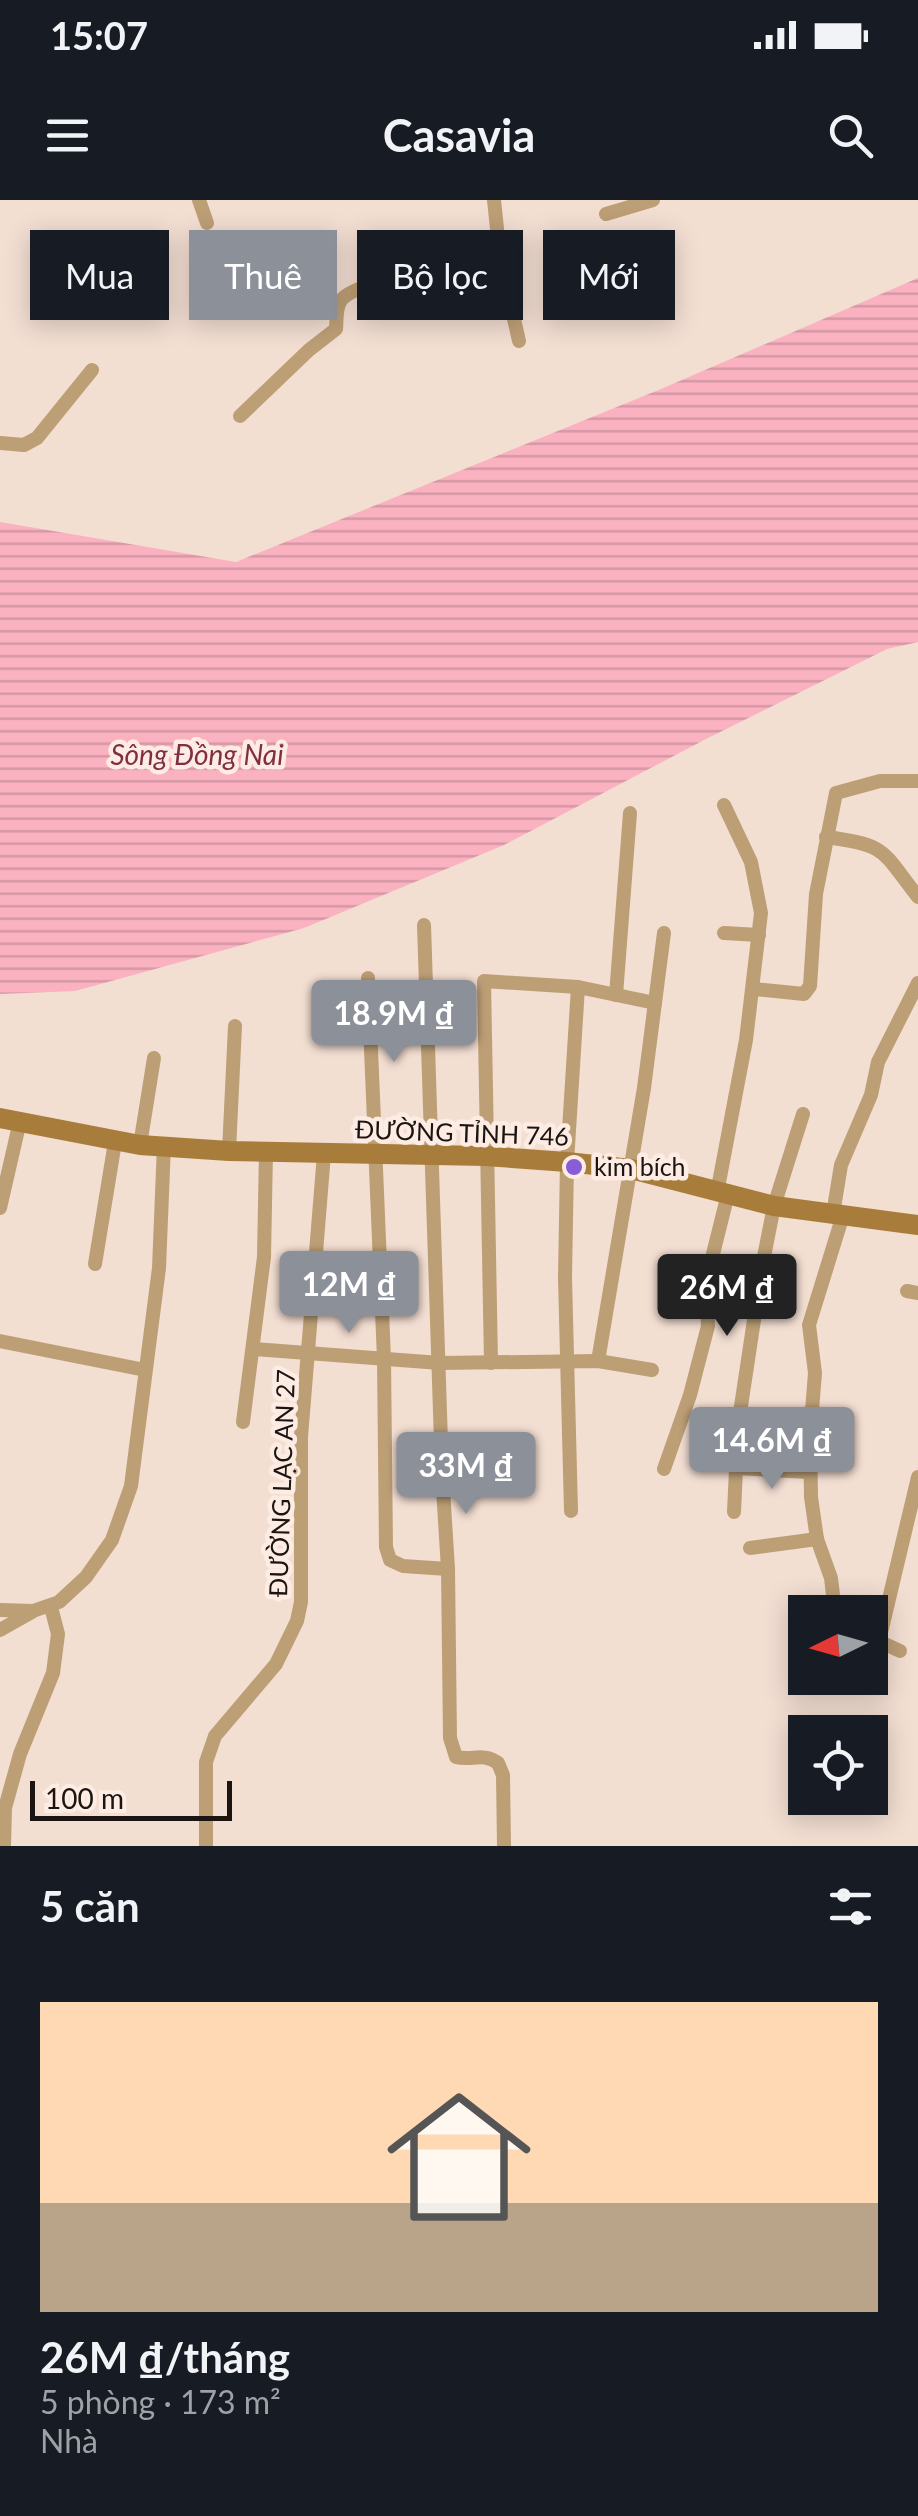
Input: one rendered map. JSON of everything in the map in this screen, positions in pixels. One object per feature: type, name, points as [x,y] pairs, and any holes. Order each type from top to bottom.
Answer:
[{"type":"main road","name":"ĐƯỜNG TỈNH 746","points":[[10,1119],[140,1145],[229,1151],[486,1156],[631,1169],[774,1206],[918,1225]]},
{"type":"street","points":[[199,200],[208,222]]},
{"type":"street","points":[[494,200],[497,230]]},
{"type":"street","points":[[606,214],[653,200]]},
{"type":"street","points":[[240,416],[336,329],[338,305],[357,292]]},
{"type":"street","points":[[514,320],[519,341]]},
{"type":"street","points":[[0,443],[24,445],[37,438],[92,370]]},
{"type":"street","points":[[754,989],[804,994],[810,986],[816,894],[836,794],[880,781],[918,781]]},
{"type":"street","points":[[664,1469],[709,1319],[706,1282],[722,1194],[729,1123],[754,989],[761,912],[751,862],[724,805]]},
{"type":"street","points":[[616,995],[630,814]]},
{"type":"street","points":[[826,837],[878,847],[918,897]]},
{"type":"street","points":[[424,925],[451,1750],[456,1757],[466,1760],[480,1756],[498,1763],[503,1775],[504,1846]]},
{"type":"street","points":[[724,932],[759,934]]},
{"type":"street","points":[[598,1361],[631,1169],[664,933]]},
{"type":"street","points":[[368,978],[384,1359],[386,1546],[390,1560],[403,1566],[448,1569]]},
{"type":"street","points":[[491,1363],[484,981],[578,987],[655,1003]]},
{"type":"street","points":[[834,1595],[832,1578],[817,1539],[809,1472],[816,1373],[808,1324],[838,1214],[841,1165],[872,1095],[878,1062],[918,983]]},
{"type":"street","points":[[571,1511],[566,1162],[578,987]]},
{"type":"street","points":[[229,1151],[235,1026]]},
{"type":"street","points":[[140,1145],[154,1058]]},
{"type":"street","points":[[734,1512],[738,1426],[774,1206],[802,1114]]},
{"type":"street","points":[[0,1208],[10,1119]]},
{"type":"street","points":[[95,1264],[115,1142]]},
{"type":"street","points":[[0,1610],[33,1612],[51,1608],[101,1558],[123,1514],[131,1486],[159,1268],[164,1145]]},
{"type":"street","points":[[242,1422],[264,1257],[266,1151]]},
{"type":"street","name":"ĐƯỜNG LẠC AN 27","points":[[206,1846],[206,1762],[214,1736],[276,1664],[297,1620],[303,1527],[301,1437],[324,1154]]},
{"type":"street","points":[[0,1341],[145,1370]]},
{"type":"street","points":[[254,1350],[440,1363],[598,1361],[652,1370]]},
{"type":"street","points":[[736,1468],[809,1472]]},
{"type":"street","points":[[887,1595],[918,1477]]},
{"type":"street","points":[[750,1548],[817,1539]]},
{"type":"street","points":[[4,1846],[5,1808],[20,1754],[56,1661],[58,1634],[51,1608]]},
{"type":"street","points":[[0,1630],[33,1612]]},
{"type":"street","points":[[888,1645],[900,1651]]},
{"type":"water","name":"Sông Đồng Nai","points":[[918,278],[918,642],[887,649],[504,845],[304,928],[75,991],[0,994],[0,522],[236,562],[661,389]]},
{"type":"place","name":"kim bích","points":[[574,1167]]}]
